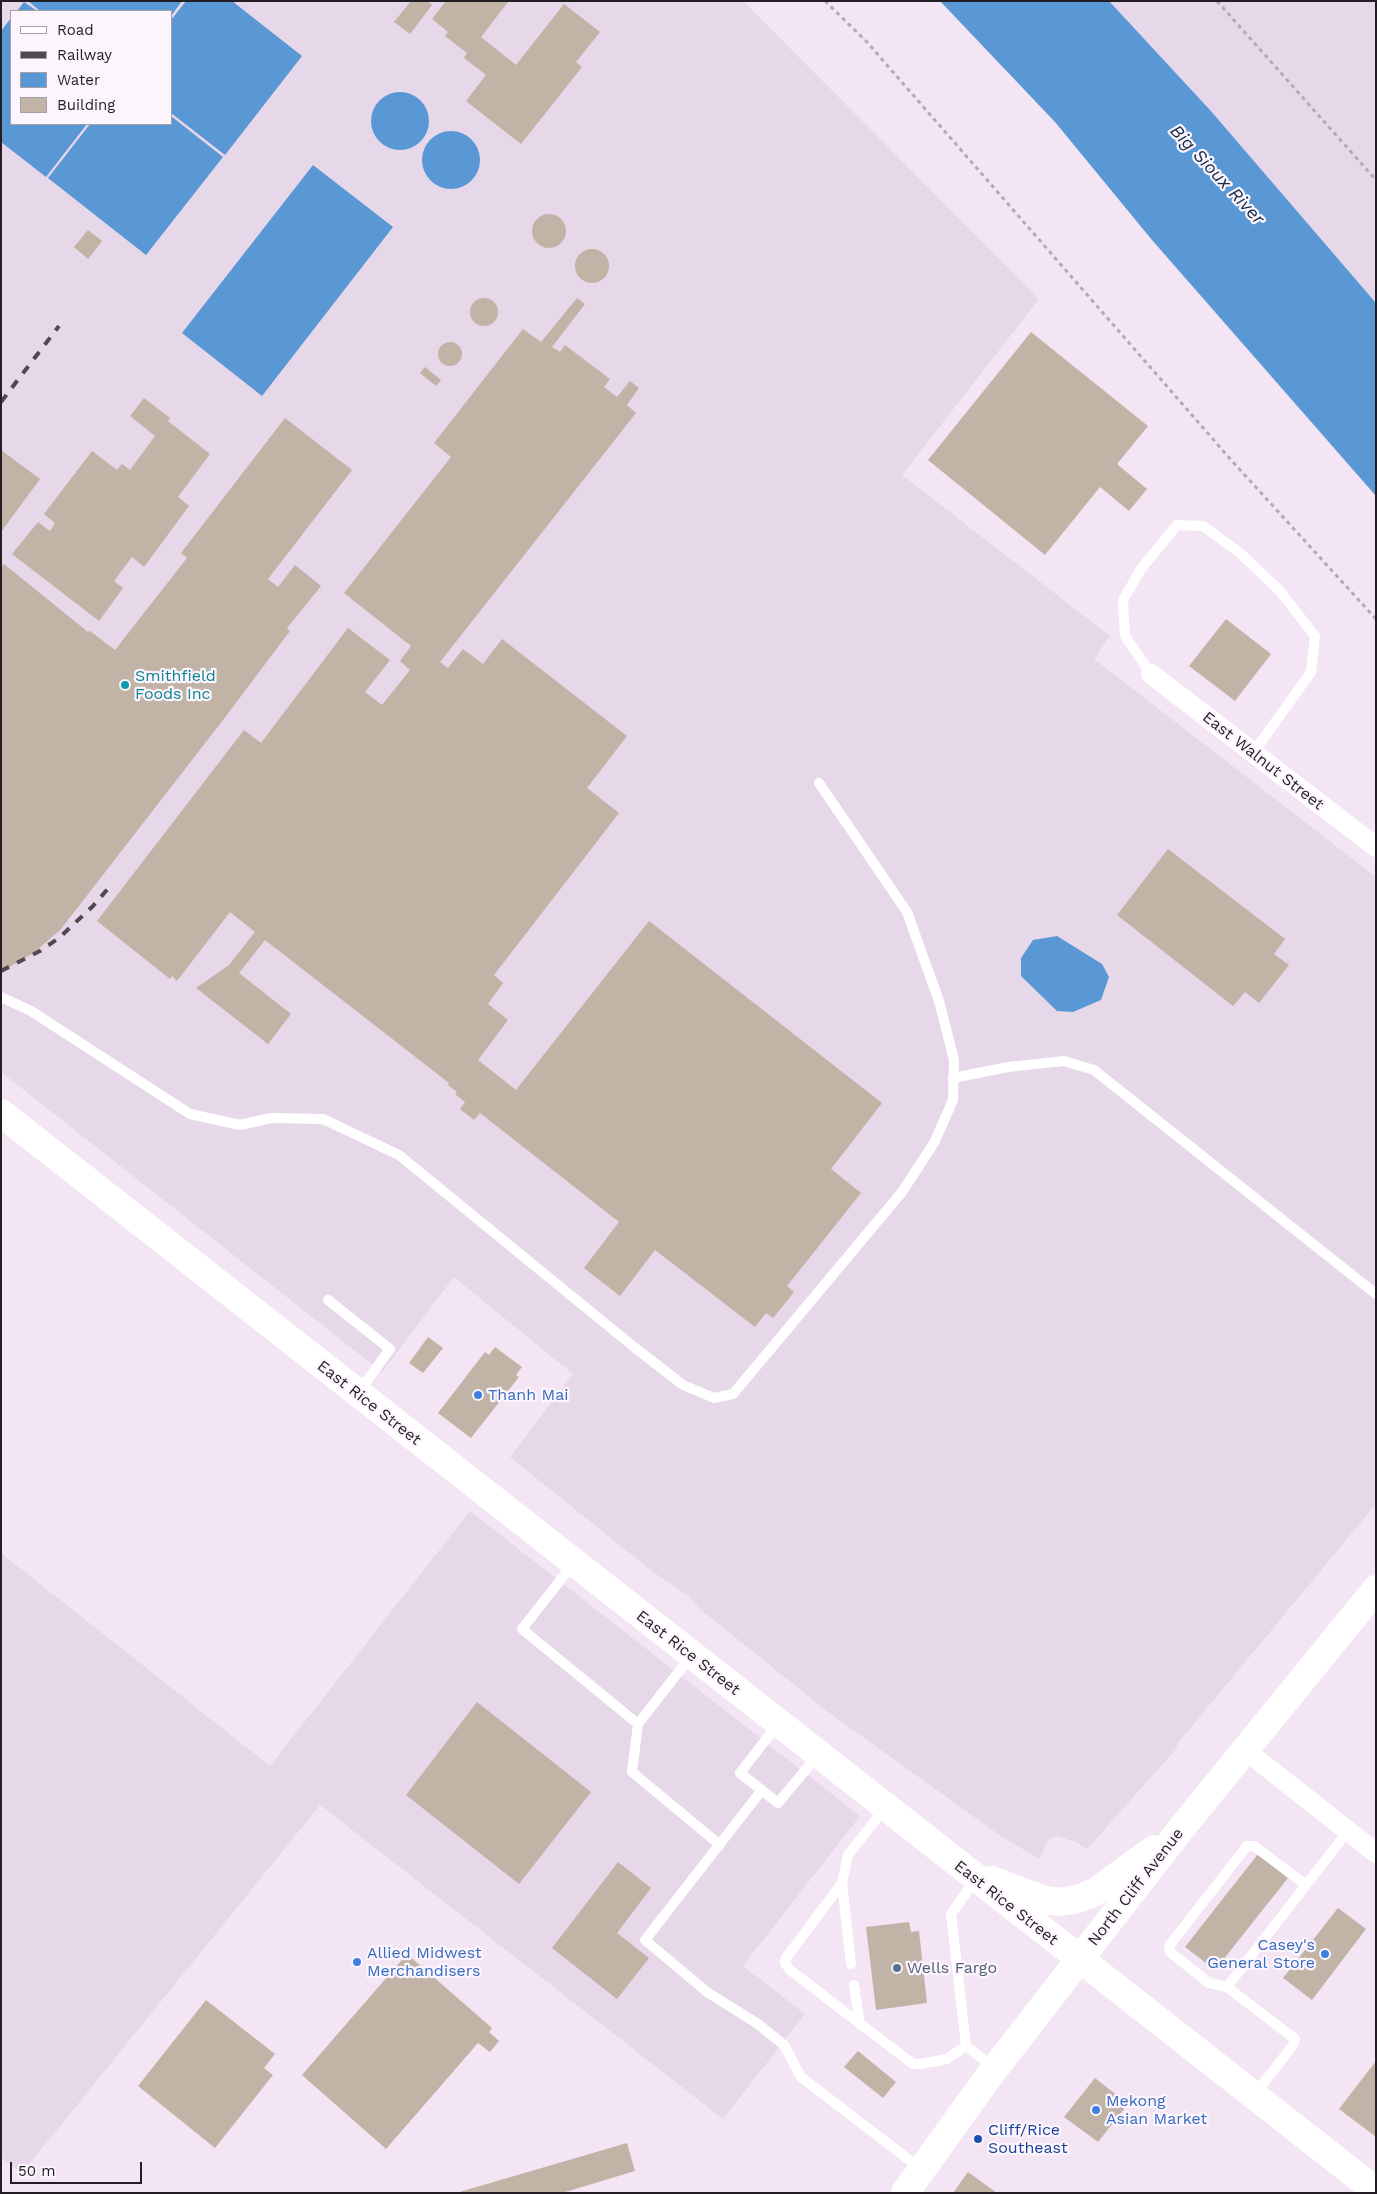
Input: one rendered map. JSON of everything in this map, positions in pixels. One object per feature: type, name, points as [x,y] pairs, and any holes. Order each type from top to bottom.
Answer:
[{"type":"main road","name":"East Rice Street","points":[[1,1113],[953,1862],[1376,2191]]},
{"type":"main road","name":"North Cliff Avenue","points":[[905,2193],[995,2069],[1180,1830],[1376,1588]]},
{"type":"main road","points":[[953,1862],[1032,1897],[1060,1902],[1078,1899],[1095,1892],[1180,1830]]},
{"type":"street","name":"East Walnut Street","points":[[1151,674],[1376,847]]},
{"type":"street","points":[[1245,1750],[1376,1853]]},
{"type":"lane","points":[[1151,674],[1125,636],[1123,600],[1141,570],[1177,525],[1203,526],[1240,553],[1279,590],[1315,636],[1311,672],[1254,753]]},
{"type":"lane","points":[[1,997],[31,1011],[190,1114],[240,1125],[271,1118],[323,1119],[399,1155],[634,1347],[684,1385],[714,1398],[734,1394],[902,1192],[934,1143],[953,1100],[954,1060],[939,1001],[907,912],[819,783]]},
{"type":"lane","points":[[953,1078],[1008,1068],[1064,1061],[1094,1070],[1376,1294]]},
{"type":"lane","points":[[328,1300],[390,1350],[357,1394]]},
{"type":"lane","points":[[574,1564],[522,1630],[638,1724]]},
{"type":"lane","points":[[691,1656],[638,1724],[632,1772],[720,1845]]},
{"type":"lane","points":[[778,1724],[740,1772],[778,1803],[818,1755]]},
{"type":"lane","points":[[762,1790],[645,1940],[707,1992],[758,2024],[784,2045],[801,2077],[922,2169]]},
{"type":"lane","points":[[851,1964],[842,1883],[848,1855],[885,1808]]},
{"type":"lane","points":[[1227,1987],[1348,1831]]},
{"type":"lane","points":[[1253,2096],[1293,2045],[1295,2039],[1227,1987],[1209,1982],[1170,1952],[1169,1946],[1247,1846],[1254,1846],[1306,1885]]},
{"type":"lane","points":[[976,1879],[951,1914],[966,2046],[995,2069]]},
{"type":"lane","points":[[842,1883],[786,1958],[785,1963],[790,1970],[913,2064],[948,2059],[966,2046]]},
{"type":"lane","points":[[854,1985],[860,2025]]},
{"type":"path","points":[[825,1],[866,41],[1232,461],[1376,619]]},
{"type":"path","points":[[1217,1],[1376,180]]},
{"type":"shaded area","points":[[1,1],[743,1],[1039,299],[902,475],[1110,636],[1094,659],[1376,877],[1376,1504],[1177,1744],[1177,1748],[1087,1849],[1076,1842],[1056,1836],[1048,1841],[1039,1859],[998,1834],[828,1712],[700,1609],[690,1597],[653,1572],[510,1457],[573,1374],[454,1277],[382,1372],[1,1072]]},
{"type":"shaded area","points":[[1109,1],[1376,1],[1376,303],[1210,110]]},
{"type":"shaded area","points":[[470,1511],[860,1816],[743,1966],[805,2014],[723,2119],[320,1805],[22,2173],[1,2157],[1,1553],[270,1766]]},
{"type":"water","points":[[28,1],[182,1],[172,15],[172,10],[39,10]]},
{"type":"water","points":[[186,1],[232,1],[302,56],[225,155],[172,114],[172,19]]},
{"type":"water","name":"Big Sioux River","points":[[940,1],[1109,1],[1210,110],[1376,303],[1376,496],[1152,240],[1055,122]]},
{"type":"water","points":[[24,2],[36,10],[18,10]]},
{"type":"water","points":[[10,19],[10,125],[86,125],[46,177],[1,142],[1,31]]},
{"type":"water","points":[[394,92],[406,92],[421,100],[429,115],[429,127],[421,142],[406,150],[394,150],[379,142],[371,127],[371,115],[379,100]]},
{"type":"water","points":[[172,117],[223,157],[146,255],[48,178],[89,125],[172,125]]},
{"type":"water","points":[[445,131],[457,131],[472,139],[480,154],[480,166],[472,181],[457,189],[445,189],[430,181],[422,166],[422,154],[430,139]]},
{"type":"water","points":[[313,165],[393,227],[262,396],[182,333]]},
{"type":"water","points":[[1057,936],[1102,964],[1109,977],[1101,1000],[1073,1012],[1057,1011],[1021,976],[1021,958],[1033,940]]},
{"type":"building","points":[[411,1],[428,1],[432,5],[410,34],[394,22]]},
{"type":"building","points":[[446,1],[508,2],[481,37],[516,65],[564,4],[600,32],[576,62],[582,67],[521,144],[466,101],[486,75],[464,58],[467,53],[445,36],[448,32],[432,19]]},
{"type":"building","points":[[549,214],[556,215],[561,219],[565,224],[565,238],[561,243],[556,247],[549,248],[542,247],[537,243],[533,238],[532,231],[533,224],[537,219],[542,215]]},
{"type":"building","points":[[88,230],[102,241],[88,259],[74,247]]},
{"type":"building","points":[[592,249],[599,250],[604,254],[608,259],[608,273],[604,278],[599,282],[592,283],[585,282],[580,278],[576,273],[575,266],[576,259],[580,254],[585,250]]},
{"type":"building","points":[[484,298],[494,302],[498,312],[494,322],[484,326],[474,322],[470,312],[474,302]]},
{"type":"building","points":[[577,298],[585,304],[552,347],[560,352],[565,345],[610,379],[604,387],[617,397],[630,381],[639,388],[627,405],[636,413],[440,662],[448,668],[463,649],[483,664],[502,639],[627,736],[587,788],[619,813],[494,975],[503,983],[488,1004],[508,1020],[478,1060],[516,1090],[649,921],[882,1103],[831,1169],[861,1193],[787,1286],[794,1292],[791,1296],[773,1318],[766,1313],[755,1327],[655,1250],[620,1296],[584,1268],[619,1222],[480,1113],[474,1120],[460,1109],[465,1102],[455,1094],[457,1092],[448,1085],[449,1083],[265,940],[239,973],[291,1014],[268,1044],[196,988],[229,965],[255,932],[230,912],[177,981],[172,976],[170,979],[97,921],[244,730],[261,743],[348,628],[390,660],[365,692],[382,705],[410,670],[400,661],[411,646],[344,593],[451,457],[434,443],[523,329],[541,342]]},
{"type":"building","points":[[1031,332],[1148,426],[1117,464],[1147,489],[1129,511],[1100,487],[1045,555],[928,460]]},
{"type":"building","points":[[450,342],[459,345],[462,354],[459,363],[450,366],[441,363],[438,354],[441,345]]},
{"type":"building","points":[[425,367],[441,380],[436,386],[420,373]]},
{"type":"building","points":[[144,398],[170,418],[168,421],[210,454],[178,497],[189,506],[144,567],[132,557],[114,581],[123,588],[99,621],[12,554],[38,522],[50,531],[55,523],[44,514],[92,451],[117,470],[122,464],[130,470],[155,436],[130,416]]},
{"type":"building","name":"Smithfield Foods Inc","points":[[285,418],[352,470],[268,579],[278,587],[295,565],[321,586],[287,628],[290,631],[223,720],[61,929],[35,952],[1,972],[1,568],[4,564],[88,632],[90,631],[115,650],[187,558],[181,553]]},
{"type":"building","points":[[1,450],[40,479],[1,532]]},
{"type":"building","points":[[1226,619],[1271,654],[1235,701],[1189,666]]},
{"type":"building","points":[[1168,849],[1285,939],[1274,954],[1289,965],[1259,1003],[1245,992],[1233,1006],[1117,915]]},
{"type":"building","points":[[428,1337],[443,1348],[423,1373],[409,1363]]},
{"type":"building","name":"Thanh Mai","points":[[495,1347],[522,1367],[516,1375],[519,1377],[471,1438],[438,1413],[485,1352],[489,1355]]},
{"type":"building","points":[[477,1702],[591,1792],[519,1884],[406,1795]]},
{"type":"building","name":"Casey's General Store","points":[[1258,1854],[1288,1878],[1215,1970],[1185,1947]]},
{"type":"building","points":[[618,1862],[651,1888],[617,1933],[649,1958],[617,1999],[552,1948]]},
{"type":"building","name":"Casey's General Store","points":[[1338,1908],[1366,1929],[1312,2000],[1283,1978]]},
{"type":"building","name":"Wells Fargo","points":[[909,1922],[911,1932],[919,1931],[927,2003],[876,2010],[866,1927]]},
{"type":"building","points":[[407,1954],[492,2028],[489,2032],[499,2041],[490,2052],[478,2043],[386,2149],[302,2075]]},
{"type":"building","points":[[206,2000],[275,2054],[264,2068],[273,2075],[215,2148],[138,2086]]},
{"type":"building","points":[[858,2051],[896,2082],[883,2098],[844,2067]]},
{"type":"building","points":[[1376,2061],[1376,2137],[1339,2109]]},
{"type":"building","name":"Mekong Asian Market","points":[[1095,2078],[1128,2104],[1098,2142],[1064,2117]]},
{"type":"building","points":[[627,2143],[635,2171],[562,2193],[456,2193]]},
{"type":"building","points":[[968,2172],[997,2193],[953,2193]]},
{"type":"railway","points":[[1,402],[59,326]]},
{"type":"railway","points":[[1,971],[40,951],[59,938],[93,906],[112,884]]},
{"type":"place","name":"Smithfield Foods Inc","points":[[125,685]]},
{"type":"place","name":"Thanh Mai","points":[[478,1395]]},
{"type":"place","name":"Casey's General Store","points":[[1325,1954]]},
{"type":"place","name":"Allied Midwest Merchandisers","points":[[357,1962]]},
{"type":"place","name":"Wells Fargo","points":[[897,1968]]},
{"type":"place","name":"Mekong Asian Market","points":[[1096,2110]]},
{"type":"place","name":"Cliff/Rice Southeast","points":[[978,2139]]}]
